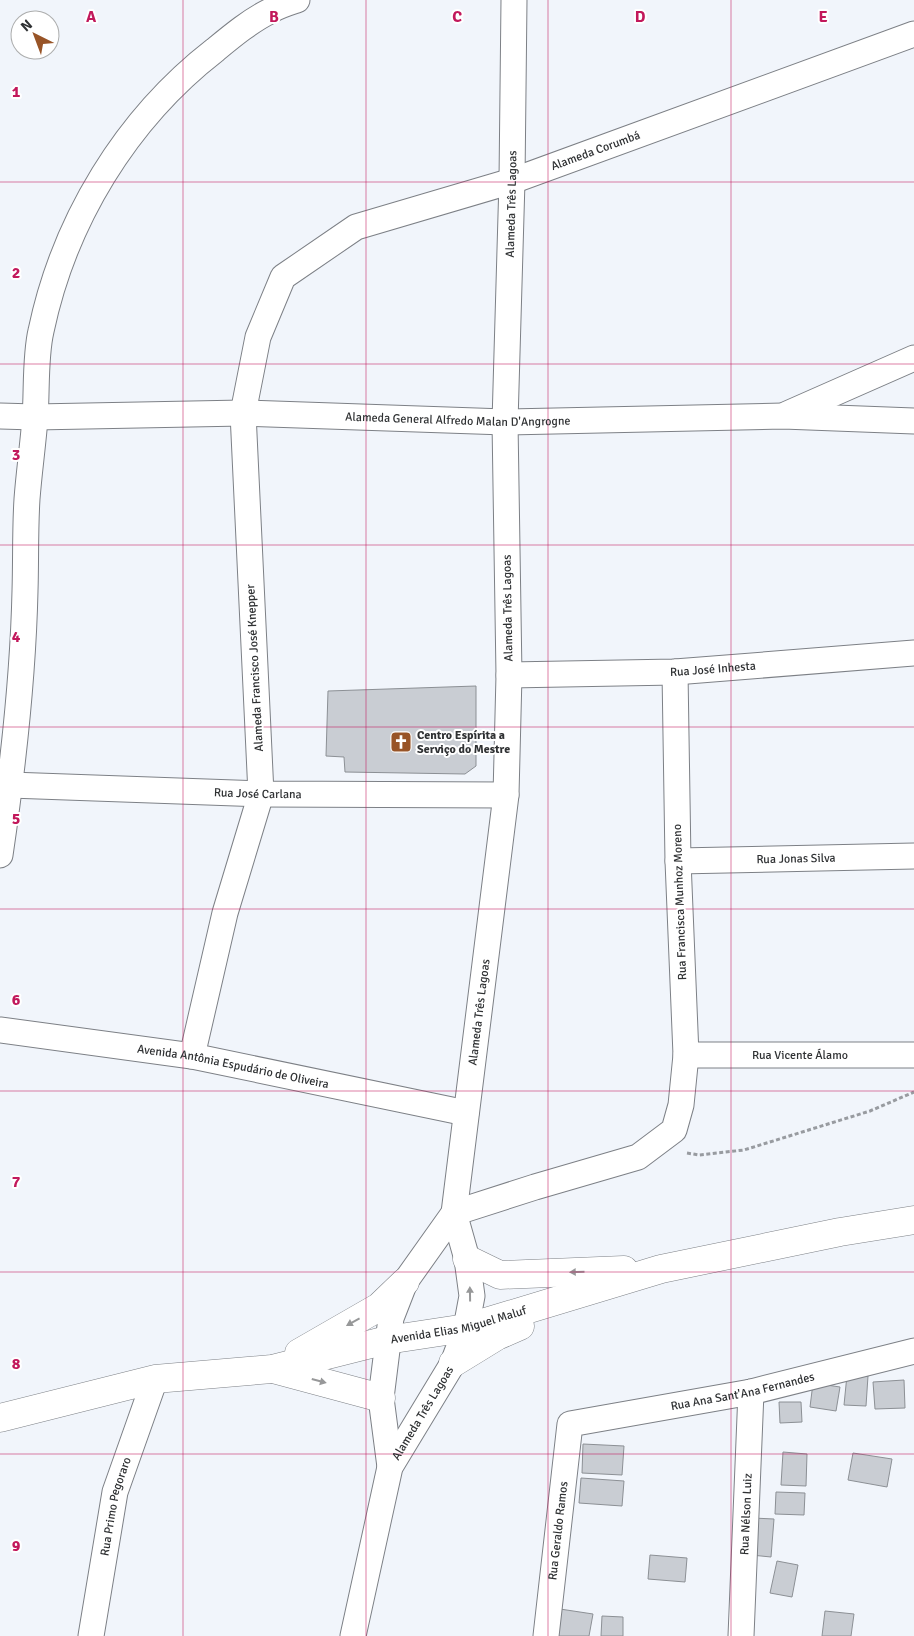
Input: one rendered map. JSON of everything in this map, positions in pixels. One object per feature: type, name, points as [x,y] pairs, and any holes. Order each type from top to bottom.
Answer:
[{"type":"main road","name":"Avenida Elias Miguel Maluf","points":[[0,1418],[156,1379],[272,1369],[387,1340],[466,1328],[661,1270],[840,1232],[914,1220]]},
{"type":"main road","points":[[467,1260],[500,1275],[661,1270]]},
{"type":"main road","points":[[453,1363],[497,1336],[661,1270]]},
{"type":"main road","points":[[272,1369],[379,1307],[406,1282]]},
{"type":"main road","points":[[272,1369],[380,1398]]},
{"type":"street","points":[[0,854],[10,786],[20,686],[27,498],[35,417],[40,334],[50,295],[69,243],[97,185],[143,120],[201,60],[271,10],[297,0]]},
{"type":"street","name":"Alameda Três Lagoas","points":[[353,1636],[390,1467],[453,1363],[466,1328],[472,1296],[467,1260],[454,1213],[506,795],[510,674],[506,422],[514,0]]},
{"type":"street","name":"Alameda Corumbá","points":[[282,277],[356,227],[512,181],[914,34]]},
{"type":"street","name":"Alameda Francisco José Knepper","points":[[192,1056],[225,913],[261,794],[243,413],[258,337],[282,277]]},
{"type":"street","points":[[783,416],[914,358]]},
{"type":"street","name":"Alameda General Alfredo Malan D'Angrogne","points":[[0,416],[243,413],[506,422],[783,416],[914,421]]},
{"type":"street","name":"Rua José Inhesta","points":[[510,674],[674,672],[914,652]]},
{"type":"street","name":"Rua Francisca Munhoz Moreno","points":[[654,1146],[674,1130],[681,1105],[686,1055],[678,860],[674,672]]},
{"type":"street","name":"Rua José Carlana","points":[[10,786],[261,794],[506,795]]},
{"type":"street","name":"Rua Jonas Silva","points":[[678,860],[914,856]]},
{"type":"street","name":"Avenida Antônia Espudário de Oliveira","points":[[0,1030],[192,1056],[466,1113]]},
{"type":"street","name":"Rua Vicente Álamo","points":[[686,1055],[914,1055]]},
{"type":"street","points":[[454,1213],[638,1157],[654,1146]]},
{"type":"street","name":"Alameda Três Lagoas","points":[[390,1467],[380,1398],[391,1318],[406,1282],[454,1213]]},
{"type":"street","points":[[406,1282],[429,1258],[444,1253],[467,1260]]},
{"type":"street","name":"Rua Ana Sant'Ana Fernandes","points":[[570,1424],[751,1392],[914,1351]]},
{"type":"street","name":"Rua Primo Pegoraro","points":[[91,1636],[115,1492],[156,1379]]},
{"type":"street","name":"Rua Nélson Luiz","points":[[741,1636],[751,1392]]},
{"type":"street","points":[[380,1398],[390,1409],[409,1413],[420,1410],[431,1400]]},
{"type":"street","name":"Rua Geraldo Ramos","points":[[546,1636],[570,1424]]},
{"type":"path","points":[[654,1146],[699,1155],[744,1150],[870,1111],[914,1092]]},
{"type":"building","name":"Centro Espírita a Serviço do Mestre","points":[[476,686],[476,766],[465,774],[345,772],[344,757],[326,756],[328,691]]},
{"type":"building","points":[[847,1375],[868,1376],[866,1406],[844,1405]]},
{"type":"building","points":[[904,1380],[905,1408],[875,1409],[873,1382]]},
{"type":"building","points":[[813,1383],[840,1387],[836,1411],[810,1407]]},
{"type":"building","points":[[779,1402],[801,1402],[802,1422],[780,1423]]},
{"type":"building","points":[[583,1444],[624,1446],[622,1475],[582,1473]]},
{"type":"building","points":[[783,1452],[807,1454],[806,1486],[781,1485]]},
{"type":"building","points":[[853,1453],[892,1459],[887,1487],[848,1480]]},
{"type":"building","points":[[581,1478],[624,1481],[622,1506],[579,1503]]},
{"type":"building","points":[[776,1492],[805,1493],[804,1515],[775,1514]]},
{"type":"building","points":[[753,1518],[774,1519],[771,1557],[751,1555]]},
{"type":"building","points":[[650,1555],[687,1558],[685,1582],[648,1579]]},
{"type":"building","points":[[777,1561],[798,1565],[792,1597],[770,1593]]},
{"type":"building","points":[[560,1609],[593,1614],[589,1636],[555,1636]]},
{"type":"building","points":[[825,1611],[854,1614],[851,1636],[822,1636]]},
{"type":"building","points":[[602,1616],[623,1617],[623,1636],[601,1636]]},
{"type":"place","name":"Centro Espírita a Serviço do Mestre","points":[[401,742]]}]
